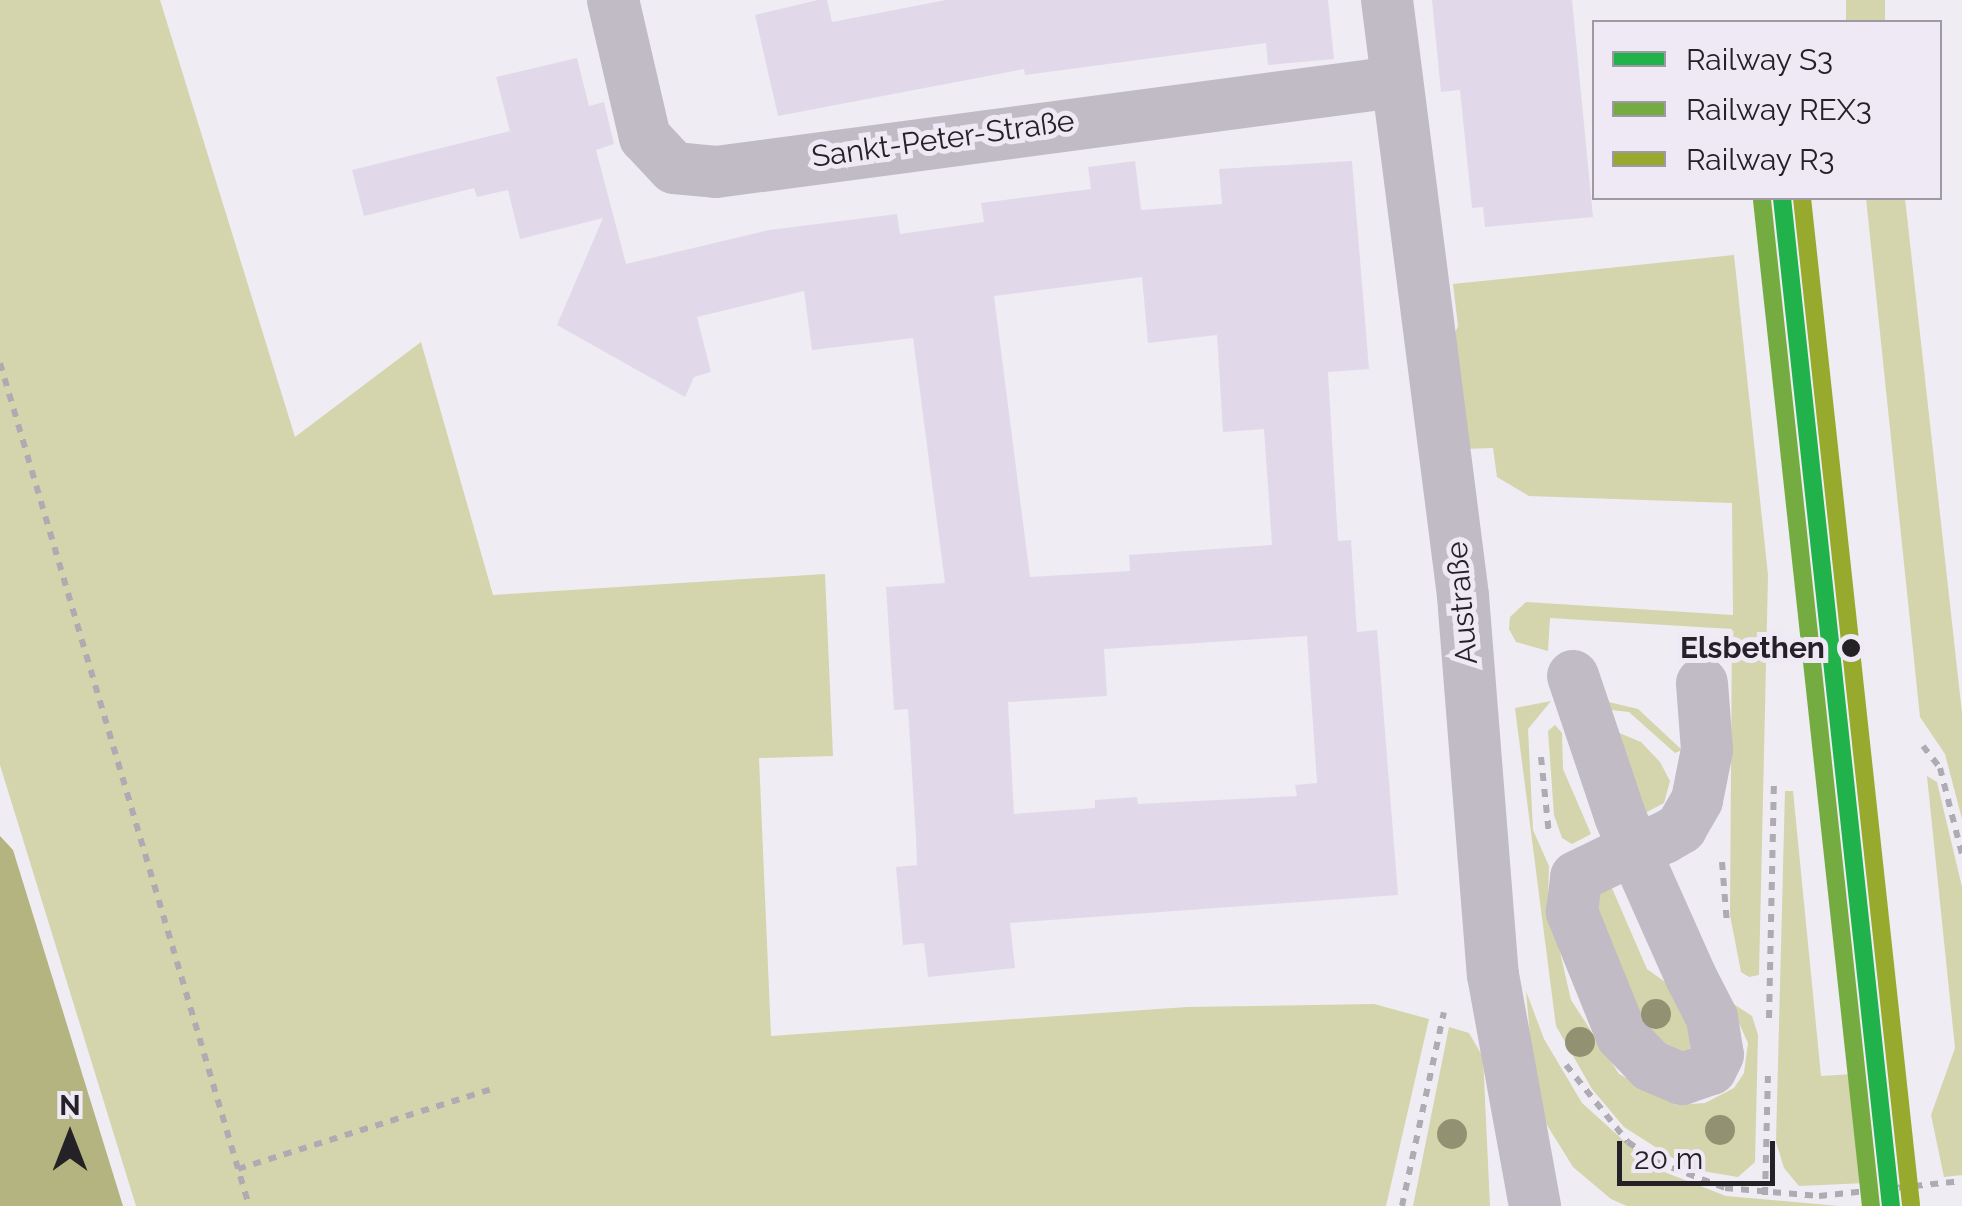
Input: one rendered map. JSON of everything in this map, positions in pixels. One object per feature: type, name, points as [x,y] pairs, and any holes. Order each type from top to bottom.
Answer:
[{"type":"street","name":"Sankt-Peter-Straße","points":[[613,0],[645,137],[674,168],[716,172],[1395,82]]},
{"type":"street","name":"Austraße","points":[[1387,0],[1449,468],[1493,975],[1535,1206]]},
{"type":"street","points":[[1578,695],[1634,849],[1681,828],[1696,800],[1706,750],[1702,684]]},
{"type":"path","points":[[0,363],[249,1206]]},
{"type":"path","points":[[1923,746],[1940,768],[1962,854]]},
{"type":"path","points":[[1769,1028],[1774,782]]},
{"type":"path","points":[[1402,1206],[1446,1000],[1493,975]]},
{"type":"path","points":[[1768,1066],[1765,1195],[1962,1181]]},
{"type":"path","points":[[238,1168],[495,1088]]},
{"type":"shaded area","points":[[0,0],[160,0],[295,437],[421,342],[493,595],[825,574],[833,756],[759,758],[771,1036],[1187,1007],[1374,1004],[1429,1019],[1386,1206],[136,1206],[0,765]]},
{"type":"shaded area","points":[[1846,0],[1885,0],[1885,20],[1846,20]]},
{"type":"shaded area","points":[[1866,200],[1905,200],[1962,713],[1962,819],[1945,754],[1920,717]]},
{"type":"shaded area","points":[[1734,255],[1768,575],[1759,975],[1749,977],[1741,972],[1730,915],[1732,629],[1550,618],[1548,651],[1516,642],[1509,629],[1510,617],[1526,602],[1733,615],[1732,503],[1529,496],[1497,477],[1493,448],[1463,449],[1447,351],[1458,326],[1453,284]]},
{"type":"shaded area","points":[[1596,699],[1638,709],[1682,750],[1675,753],[1629,712],[1594,708]]},
{"type":"shaded area","points":[[1551,701],[1528,729],[1533,830],[1549,866],[1548,900],[1571,1000],[1619,1074],[1676,1105],[1705,1103],[1734,1088],[1744,1073],[1748,1043],[1729,1001],[1752,1016],[1758,1035],[1755,1162],[1738,1177],[1690,1169],[1624,1127],[1592,1089],[1556,1026],[1515,708]]},
{"type":"shaded area","points":[[1555,725],[1562,733],[1563,769],[1591,834],[1572,844],[1562,838],[1554,815],[1548,731]]},
{"type":"shaded area","points":[[1607,728],[1641,742],[1660,762],[1670,781],[1664,803],[1643,814]]},
{"type":"shaded area","points":[[1927,776],[1937,782],[1962,887],[1962,1175],[1944,1177],[1931,1115],[1955,1048]]},
{"type":"shaded area","points":[[1785,791],[1793,791],[1821,1076],[1854,1074],[1865,1183],[1799,1186],[1784,1168],[1776,1142]]},
{"type":"shaded area","points":[[0,836],[13,850],[123,1206],[0,1206]]},
{"type":"shaded area","points":[[1611,886],[1647,969],[1672,987],[1694,1035],[1689,1050],[1675,1057],[1621,1010],[1591,899]]},
{"type":"shaded area","points":[[1526,991],[1544,1039],[1582,1103],[1654,1168],[1726,1196],[1839,1206],[1627,1206],[1611,1199],[1573,1167],[1547,1125],[1535,1092]]},
{"type":"shaded area","points":[[1449,1027],[1469,1033],[1483,1057],[1490,1206],[1413,1206]]},
{"type":"building","points":[[827,0],[832,22],[946,0],[1328,0],[1334,59],[1268,65],[1266,43],[1025,75],[1024,69],[778,116],[755,15]]},
{"type":"building","points":[[1432,0],[1572,0],[1593,217],[1485,227],[1483,207],[1472,208],[1460,90],[1441,92]]},
{"type":"building","points":[[577,58],[589,106],[604,102],[614,144],[596,150],[626,264],[769,230],[897,214],[900,234],[984,222],[981,203],[1091,189],[1088,167],[1135,161],[1141,210],[1222,204],[1219,169],[1352,161],[1369,369],[1328,372],[1338,541],[1351,540],[1357,632],[1377,630],[1398,895],[1010,923],[1015,968],[928,977],[924,943],[903,945],[896,867],[917,865],[916,838],[908,709],[894,710],[886,587],[945,583],[913,338],[812,350],[804,291],[697,317],[711,372],[694,377],[685,397],[557,325],[603,218],[520,239],[508,190],[477,197],[474,188],[364,216],[352,170],[510,131],[496,77]],"holes":[[[1142,277],[1148,343],[1217,335],[1223,432],[1264,429],[1272,545],[1129,555],[1130,571],[1030,577],[994,296]],[[1307,636],[1317,783],[1295,785],[1297,796],[1138,804],[1137,797],[1095,800],[1095,808],[1014,814],[1008,702],[1107,696],[1104,649]]]},
{"type":"rail line","name":"REX3","points":[[1762,200],[1871,1206]]},
{"type":"rail line","name":"S3","points":[[1782,200],[1891,1206]]},
{"type":"rail line","name":"R3","points":[[1802,200],[1911,1204]]},
{"type":"place","name":"Elsbethen","points":[[1851,648]]}]
